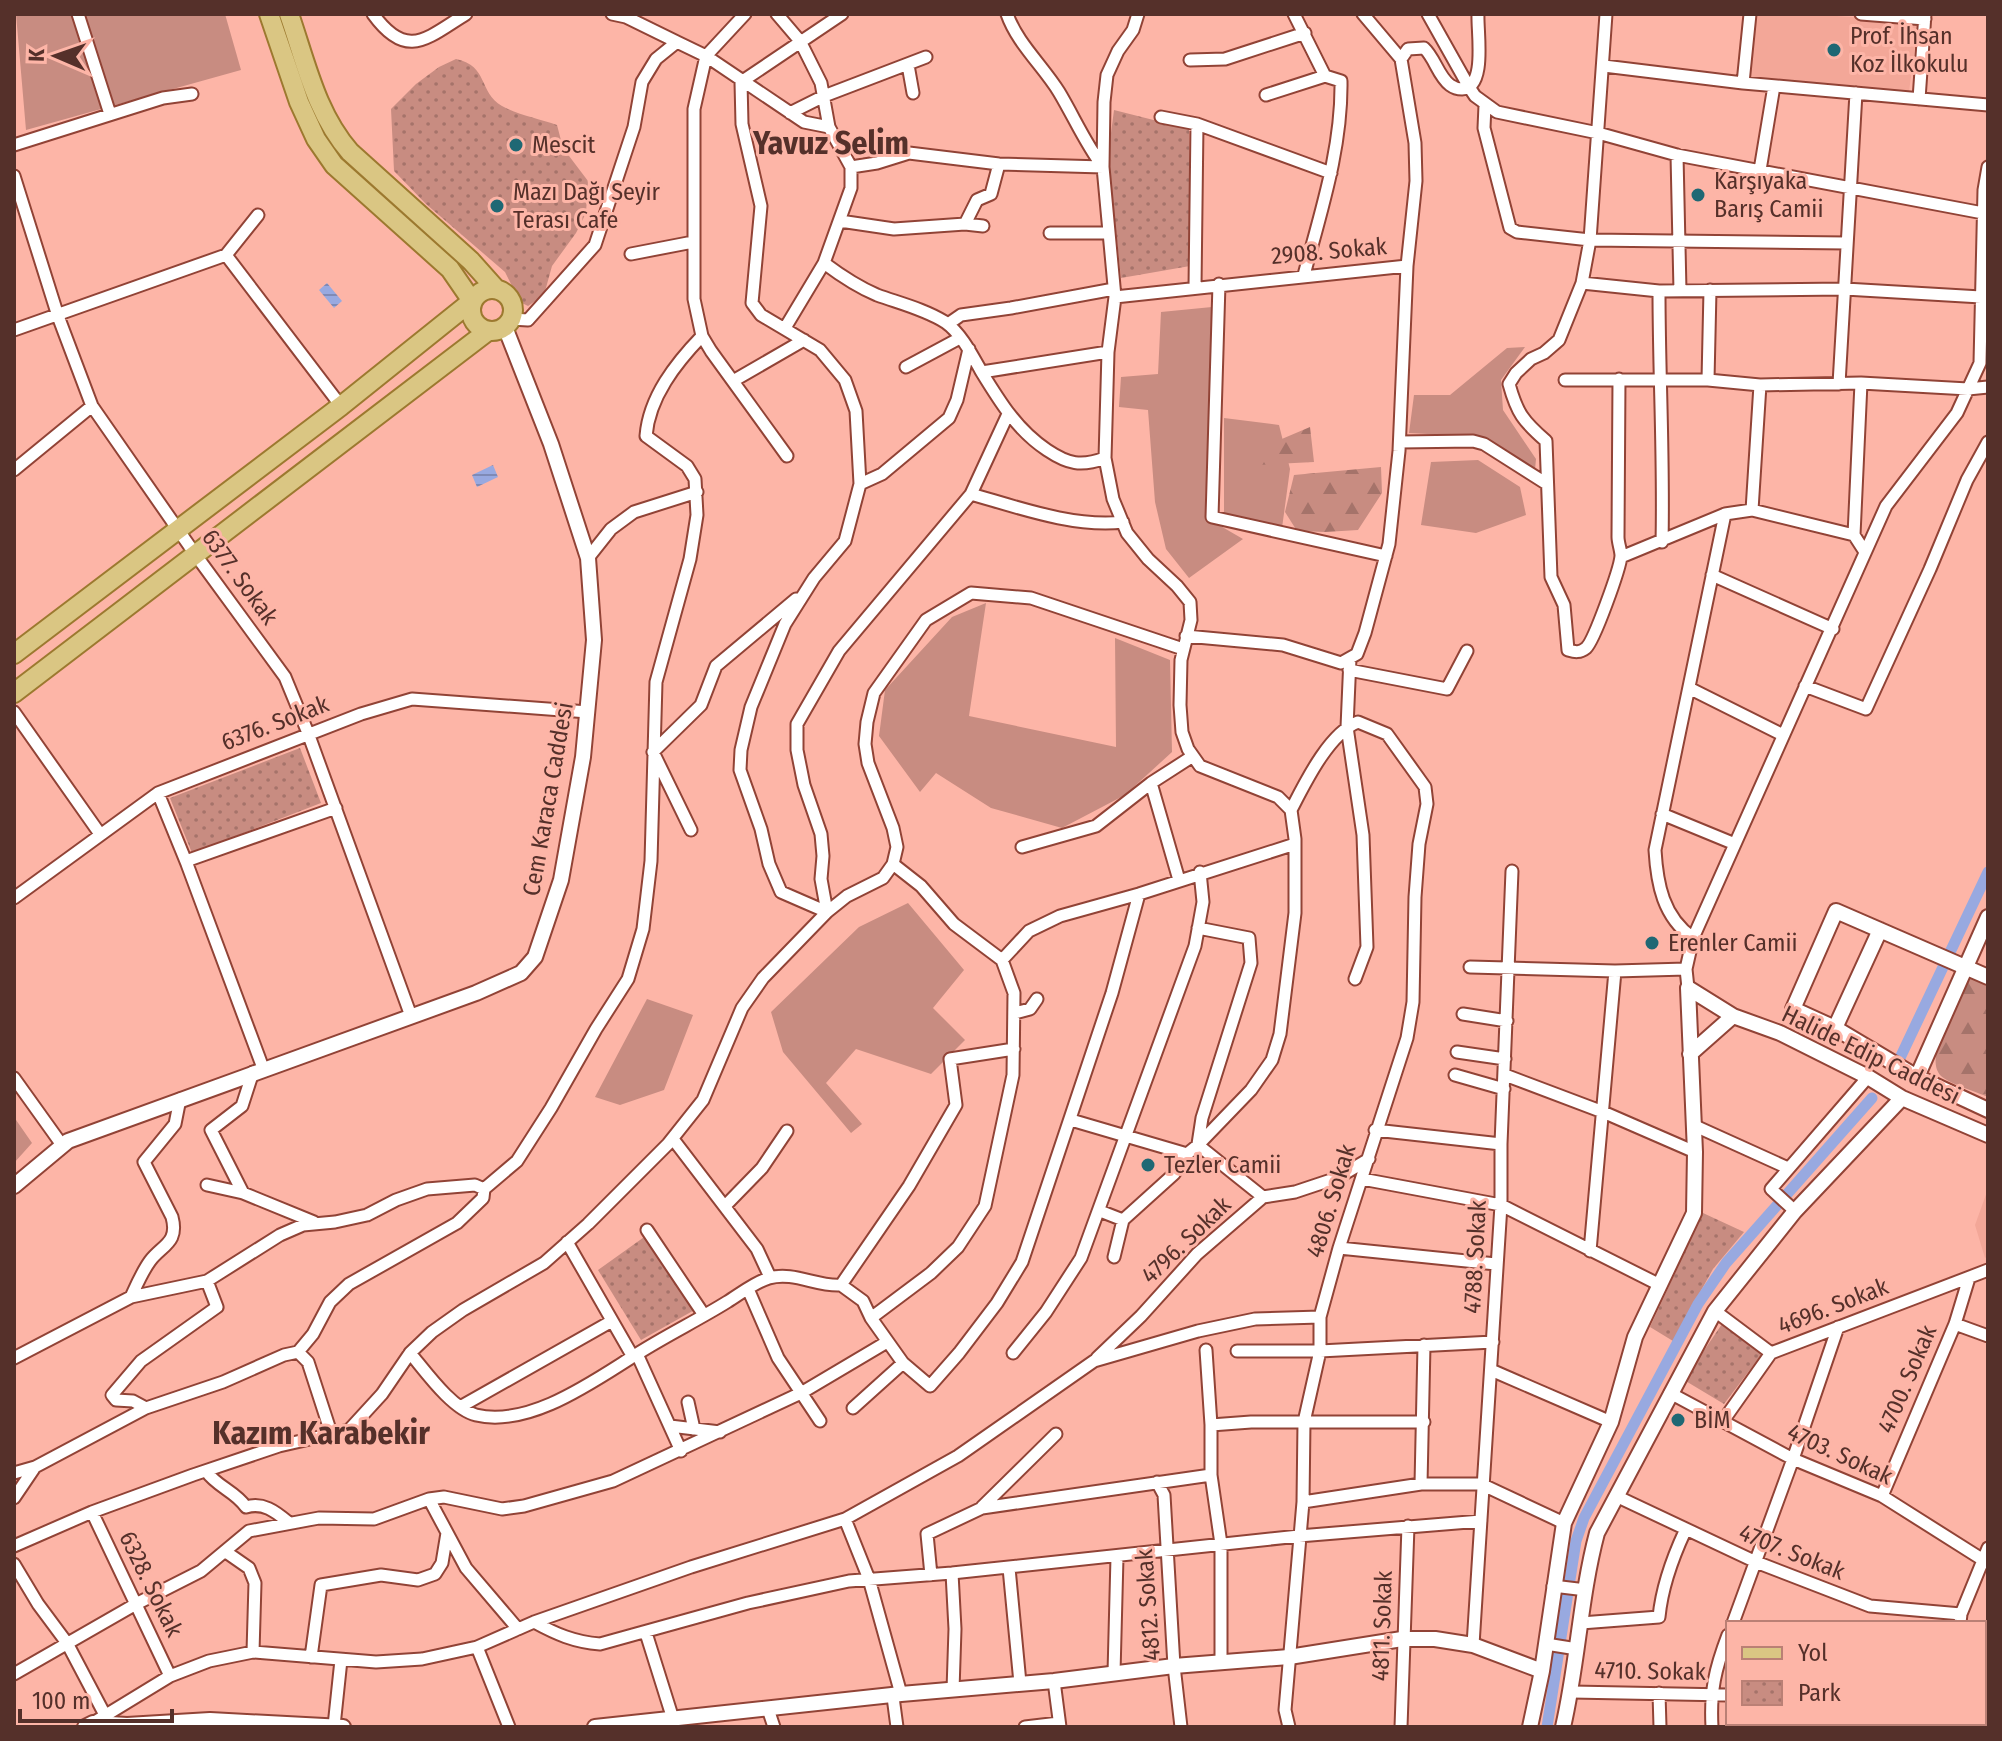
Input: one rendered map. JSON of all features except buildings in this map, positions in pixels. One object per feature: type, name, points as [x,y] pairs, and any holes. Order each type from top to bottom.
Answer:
[{"type":"main road","points":[[269,14],[299,102],[316,139],[334,165],[450,269],[472,301],[470,310],[479,327],[501,326]]},
{"type":"main road","points":[[14,693],[501,326],[513,310],[511,300],[505,293],[496,289],[471,261],[350,152],[335,134],[324,116],[289,14]]},
{"type":"main road","points":[[14,654],[341,406],[480,292],[496,289]]},
{"type":"street","points":[[78,14],[110,114]]},
{"type":"street","points":[[373,14],[390,35],[402,42],[429,39],[466,14]]},
{"type":"street","points":[[612,14],[626,17],[706,56],[804,122],[829,127]]},
{"type":"street","points":[[745,14],[706,56],[694,109],[694,299],[702,336],[787,456]]},
{"type":"street","points":[[777,14],[800,41],[821,83],[829,127],[851,167],[851,188],[824,263],[785,328]]},
{"type":"street","points":[[741,82],[842,14]]},
{"type":"street","points":[[1007,14],[1012,29],[1060,93],[1085,144],[1103,167]]},
{"type":"street","points":[[1138,14],[1133,30],[1118,51],[1107,75],[1104,102],[1103,167],[1114,293],[1108,352],[1105,458],[1113,499],[1127,533],[1190,602],[1191,620],[1183,649],[1181,718],[1182,732],[1193,756],[1200,766],[1278,797],[1291,810]]},
{"type":"street","points":[[1294,14],[1325,76]]},
{"type":"street","points":[[1363,14],[1401,59],[1408,49],[1424,48],[1448,84],[1460,89],[1476,82],[1479,70],[1478,14]]},
{"type":"street","points":[[1428,14],[1469,87],[1485,105],[1497,112],[1598,133],[1677,155],[1986,211]]},
{"type":"street","points":[[1606,14],[1590,240],[1582,283],[1559,340],[1531,359],[1509,384],[1516,410],[1523,422],[1546,441],[1551,577],[1564,605],[1568,650],[1583,651],[1588,646],[1621,557],[1618,537],[1619,379]]},
{"type":"street","points":[[1743,83],[1750,14]]},
{"type":"street","points":[[1861,14],[1925,16],[1919,99]]},
{"type":"street","points":[[1190,60],[1225,59],[1305,33]]},
{"type":"street","points":[[501,326],[528,320],[595,245],[634,127],[642,82],[656,59],[677,42]]},
{"type":"street","points":[[790,113],[824,96],[926,57]]},
{"type":"street","name":"2908. Sokak","points":[[948,324],[961,315],[1114,293],[1407,266],[1416,181],[1415,143],[1401,59]]},
{"type":"street","points":[[908,65],[913,93]]},
{"type":"street","points":[[1604,66],[1743,83],[1988,105]]},
{"type":"street","points":[[1266,95],[1325,76],[1341,81],[1341,111],[1331,173],[1304,275]]},
{"type":"street","points":[[741,82],[742,124],[761,206],[752,303],[761,315],[820,350],[845,380],[856,411],[860,484],[845,541],[785,624],[751,707],[741,750],[740,770],[761,829],[769,864],[781,892],[827,912]]},
{"type":"street","points":[[1760,170],[1774,86]]},
{"type":"street","points":[[1839,384],[1856,93]]},
{"type":"street","points":[[14,145],[163,98],[192,94]]},
{"type":"street","points":[[1485,105],[1484,128],[1510,228],[1517,232],[1590,240],[1847,243]]},
{"type":"street","points":[[1161,117],[1197,124],[1331,173]]},
{"type":"street","points":[[1195,287],[1197,124]]},
{"type":"street","points":[[851,167],[909,153],[999,164],[1103,167]]},
{"type":"street","points":[[1677,155],[1680,291]]},
{"type":"street","points":[[965,224],[977,200],[991,194],[999,164]]},
{"type":"street","points":[[1563,1727],[1572,1692],[1573,1648],[1581,1623],[1570,1588],[1564,1523],[1611,1422],[1635,1337],[1694,1213],[1695,1152],[1686,969],[1693,938],[1886,506],[1957,413],[1980,363],[1988,167]]},
{"type":"street","name":"6377. Sokak","points":[[14,176],[58,316],[92,406],[285,677],[411,1016]]},
{"type":"street","points":[[14,330],[226,255],[258,215]]},
{"type":"street","points":[[840,221],[894,229],[965,224],[983,226]]},
{"type":"street","points":[[1050,233],[1109,233]]},
{"type":"street","points":[[631,254],[693,242]]},
{"type":"street","points":[[226,255],[341,406]]},
{"type":"street","points":[[824,263],[873,293],[948,324],[969,349],[1008,414],[1028,438],[1062,460],[1087,464],[1105,458]]},
{"type":"street","points":[[1355,979],[1367,947],[1363,835],[1349,664],[1357,654],[1365,633],[1386,556],[1400,442],[1407,266]]},
{"type":"street","points":[[1582,283],[1659,291],[1845,289],[1981,297]]},
{"type":"street","points":[[1219,284],[1212,517],[1386,556]]},
{"type":"street","points":[[1708,380],[1710,290]]},
{"type":"street","points":[[1659,291],[1659,380],[1664,454],[1662,542]]},
{"type":"street","name":"Cem Karaca Caddesi","points":[[14,1186],[62,1145],[104,1126],[476,993],[521,973],[535,957],[561,880],[583,757],[594,640],[588,558],[551,444],[501,326]]},
{"type":"street","points":[[14,1473],[35,1467],[146,1408],[298,1352],[313,1334],[330,1302],[349,1284],[457,1223],[483,1198],[484,1189],[517,1161],[628,979],[643,929],[651,861],[656,682],[690,559],[697,515],[695,479],[687,466],[646,436],[654,404],[666,381],[702,336]]},
{"type":"street","points":[[906,367],[960,338]]},
{"type":"street","points":[[733,381],[804,340]]},
{"type":"street","points":[[860,484],[882,474],[949,418],[957,400],[969,349]]},
{"type":"street","points":[[982,372],[1108,352]]},
{"type":"street","points":[[1565,380],[1988,387]]},
{"type":"street","points":[[1861,383],[1854,535],[1865,552]]},
{"type":"street","points":[[1752,510],[1760,385]]},
{"type":"street","points":[[14,470],[92,406]]},
{"type":"street","points":[[827,912],[821,879],[821,834],[804,785],[797,750],[797,724],[839,651],[971,494],[1008,414]]},
{"type":"street","points":[[1400,442],[1473,441],[1484,444],[1547,484]]},
{"type":"street","points":[[1805,686],[1866,709],[1967,480],[1988,442]]},
{"type":"street","points":[[588,558],[611,529],[634,512],[697,492]]},
{"type":"street","points":[[971,494],[1103,525],[1123,522]]},
{"type":"street","points":[[1621,557],[1725,514],[1752,510],[1854,535]]},
{"type":"street","points":[[1693,938],[1682,930],[1665,908],[1656,875],[1655,850],[1725,514]]},
{"type":"street","points":[[1712,575],[1833,629]]},
{"type":"street","points":[[653,752],[701,705],[716,666],[806,591]]},
{"type":"street","points":[[14,1546],[92,1512],[206,1471],[279,1446],[349,1430],[382,1394],[410,1353],[432,1332],[463,1310],[544,1263],[673,1139],[703,1100],[742,1008],[763,978],[827,912],[847,896],[883,878],[893,864],[897,847],[893,828],[868,763],[865,744],[867,722],[874,693],[926,620],[971,593],[1031,598],[1183,649]]},
{"type":"street","points":[[1186,636],[1283,645],[1447,689],[1467,651]]},
{"type":"street","points":[[1689,688],[1783,735]]},
{"type":"street","name":"6376. Sokak","points":[[14,898],[158,793],[308,733],[412,699],[588,712]]},
{"type":"street","points":[[14,712],[100,834]]},
{"type":"street","points":[[1114,1257],[1123,1220],[1174,1174],[1187,1154],[1251,1090],[1272,1060],[1280,1034],[1295,913],[1295,844],[1291,810],[1308,778],[1352,724]]},
{"type":"street","name":"4806. Sokak","points":[[1289,1727],[1285,1710],[1303,1502],[1304,1422],[1320,1351],[1320,1317],[1369,1159],[1375,1130],[1407,1038],[1413,1002],[1419,844],[1427,804],[1425,787],[1387,734],[1352,724]]},
{"type":"street","points":[[653,752],[691,830]]},
{"type":"street","points":[[1022,847],[1096,826],[1151,783],[1193,756]]},
{"type":"street","points":[[1151,783],[1179,880]]},
{"type":"street","points":[[158,793],[186,861],[258,1070],[242,1106],[211,1130],[243,1193]]},
{"type":"street","points":[[186,861],[336,808]]},
{"type":"street","points":[[1662,814],[1735,844]]},
{"type":"street","points":[[1002,960],[1029,931],[1060,916],[1295,844]]},
{"type":"street","points":[[871,1318],[931,1273],[958,1247],[985,1206],[1013,1075],[1014,993],[1002,960],[954,924],[921,886],[893,864]]},
{"type":"street","name":"4788. Sokak","points":[[1473,1645],[1501,1205],[1512,871]]},
{"type":"street","points":[[1013,1353],[1046,1312],[1081,1258],[1100,1211],[1195,946],[1203,902],[1200,872]]},
{"type":"street","points":[[410,1353],[460,1407],[475,1415],[496,1416],[527,1411],[569,1397],[770,1277],[797,1277],[829,1286],[841,1285],[863,1301],[871,1318],[903,1363],[930,1386],[997,1303],[1022,1262],[1112,993],[1139,894]]},
{"type":"street","points":[[1988,977],[1836,911],[1793,1009],[1835,1028],[1917,1077],[1988,1110]]},
{"type":"street","points":[[1917,1077],[1953,962],[1988,917]]},
{"type":"street","points":[[1198,928],[1249,938],[1251,963],[1202,1118],[1198,1145]]},
{"type":"street","points":[[1835,1028],[1880,930]]},
{"type":"street","points":[[1470,967],[1615,971],[1686,969]]},
{"type":"street","points":[[1590,1251],[1615,971]]},
{"type":"street","name":"Halide Edip Caddesi","points":[[1688,988],[1733,1016],[1780,1033],[1868,1077],[1902,1098],[1988,1135]]},
{"type":"street","points":[[1015,1013],[1030,1009],[1037,999]]},
{"type":"street","points":[[1463,1014],[1507,1021]]},
{"type":"street","points":[[1690,1054],[1733,1016]]},
{"type":"street","points":[[841,1285],[909,1186],[956,1105],[950,1059],[1014,1049]]},
{"type":"street","points":[[1457,1052],[1505,1059]]},
{"type":"street","points":[[1455,1075],[1504,1089]]},
{"type":"street","points":[[1505,1075],[1603,1112],[1695,1152]]},
{"type":"street","points":[[1530,1727],[1542,1671],[1570,1588],[1616,1496],[1778,1198],[1788,1168],[1868,1077]]},
{"type":"street","points":[[14,1078],[62,1145]]},
{"type":"street","points":[[1778,1198],[1902,1098]]},
{"type":"street","points":[[131,1297],[153,1257],[162,1252],[170,1241],[175,1227],[144,1162],[175,1124],[180,1099]]},
{"type":"street","points":[[1071,1120],[1187,1154]]},
{"type":"street","points":[[1693,1125],[1788,1168]]},
{"type":"street","points":[[1375,1130],[1501,1144]]},
{"type":"street","points":[[725,1206],[762,1168],[787,1131]]},
{"type":"street","points":[[673,1139],[757,1249],[770,1277]]},
{"type":"street","points":[[1198,1145],[1263,1197]]},
{"type":"street","name":"4796. Sokak","points":[[1094,1361],[1141,1316],[1197,1254],[1263,1197],[1295,1192],[1337,1178],[1369,1159]]},
{"type":"street","points":[[1362,1179],[1501,1205],[1658,1284]]},
{"type":"street","points":[[207,1185],[243,1193],[318,1223]]},
{"type":"street","points":[[14,1358],[131,1297],[207,1281],[280,1235],[303,1225],[367,1215],[427,1189],[475,1185],[484,1189]]},
{"type":"street","points":[[1100,1211],[1123,1220]]},
{"type":"street","points":[[647,1230],[704,1315]]},
{"type":"street","points":[[567,1242],[635,1355],[681,1451]]},
{"type":"street","points":[[1339,1248],[1496,1264]]},
{"type":"street","name":"4696. Sokak","points":[[1723,1421],[1771,1353],[1988,1270]]},
{"type":"street","name":"4700. Sokak","points":[[1882,1496],[1955,1324],[1969,1278]]},
{"type":"street","points":[[146,1408],[133,1401],[116,1400],[112,1395],[141,1361],[217,1307],[207,1281]]},
{"type":"street","points":[[748,1289],[778,1358],[820,1421]]},
{"type":"street","points":[[1715,1311],[1771,1353]]},
{"type":"street","points":[[94,1722],[170,1676],[209,1661],[253,1652],[376,1662],[422,1659],[477,1647],[534,1622],[691,1567],[845,1519],[958,1456],[1094,1361],[1198,1331],[1255,1319],[1320,1317]]},
{"type":"street","points":[[460,1407],[612,1321]]},
{"type":"street","points":[[1955,1324],[1988,1336]]},
{"type":"street","points":[[1734,1621],[1838,1327]]},
{"type":"street","points":[[14,1674],[136,1604],[201,1571],[249,1531],[319,1518],[374,1519],[429,1499],[444,1497],[502,1509],[524,1506],[613,1481],[801,1393],[887,1342]]},
{"type":"street","points":[[1237,1351],[1320,1351],[1493,1342]]},
{"type":"street","points":[[1421,1484],[1424,1345]]},
{"type":"street","points":[[1206,1350],[1211,1475],[1221,1544],[1221,1663]]},
{"type":"street","points":[[298,1352],[308,1362],[332,1436]]},
{"type":"street","points":[[853,1408],[903,1363]]},
{"type":"street","points":[[1491,1370],[1611,1422]]},
{"type":"street","name":"4703. Sokak","points":[[1670,1393],[1793,1459],[1882,1496],[1985,1562]]},
{"type":"street","points":[[688,1402],[694,1429]]},
{"type":"street","points":[[1211,1425],[1424,1422]]},
{"type":"street","points":[[670,1426],[720,1432]]},
{"type":"street","points":[[982,1508],[1056,1434]]},
{"type":"street","points":[[14,1498],[35,1467]]},
{"type":"street","points":[[206,1471],[215,1484],[239,1498],[246,1507],[256,1504],[274,1510],[288,1522]]},
{"type":"street","points":[[931,1575],[927,1534],[982,1508],[1211,1475]]},
{"type":"street","name":"4812. Sokak","points":[[1157,1482],[1164,1495],[1174,1666],[1181,1727]]},
{"type":"street","points":[[1303,1502],[1421,1484],[1481,1484],[1564,1523]]},
{"type":"street","name":"4707. Sokak","points":[[1616,1496],[1756,1562],[1870,1606],[1960,1618]]},
{"type":"street","points":[[429,1499],[466,1568],[518,1629]]},
{"type":"street","name":"6328. Sokak","points":[[92,1512],[170,1676]]},
{"type":"street","points":[[845,1519],[869,1579],[897,1696],[897,1727]]},
{"type":"street","points":[[534,1622],[560,1636],[581,1643],[600,1644],[748,1603],[869,1579],[1481,1521]]},
{"type":"street","name":"4811. Sokak","points":[[1401,1727],[1408,1526]]},
{"type":"street","points":[[1581,1623],[1659,1617],[1665,1582],[1685,1531]]},
{"type":"street","points":[[311,1657],[321,1585],[381,1575],[418,1580],[435,1574],[442,1563],[447,1533]]},
{"type":"street","points":[[1960,1618],[1985,1562],[1988,1548]]},
{"type":"street","points":[[226,1552],[249,1568],[255,1583],[253,1652]]},
{"type":"street","points":[[1114,1673],[1117,1557]]},
{"type":"street","points":[[14,1564],[67,1643],[94,1722]]},
{"type":"street","points":[[1009,1568],[1020,1683]]},
{"type":"street","points":[[952,1573],[955,1629],[953,1690]]},
{"type":"street","points":[[1890,1609],[1890,1621]]},
{"type":"street","points":[[646,1633],[673,1719]]},
{"type":"street","points":[[595,1727],[1174,1666],[1289,1657],[1402,1639],[1435,1639],[1473,1645],[1542,1671]]},
{"type":"street","points":[[1712,1727],[1710,1694],[1726,1640]]},
{"type":"street","points":[[1551,1645],[1573,1648]]},
{"type":"street","points":[[477,1647],[509,1727]]},
{"type":"street","points":[[334,1726],[341,1660]]},
{"type":"street","points":[[1025,1727],[1060,1725],[1054,1681]]},
{"type":"street","name":"4710. Sokak","points":[[1572,1692],[1726,1695]]},
{"type":"street","points":[[1659,1693],[1660,1727]]},
{"type":"street","points":[[768,1709],[774,1727]]},
{"type":"street","points":[[94,1722],[127,1725],[210,1720],[343,1727]]},
{"type":"shaded area","name":"Prof. İhsan Koz İlkokulu","points":[[1756,14],[1809,14],[1918,22],[1909,92],[1750,77]]},
{"type":"shaded area","points":[[1988,1189],[1988,1256],[1985,1258],[1975,1225]]},
{"type":"green space","points":[[16,14],[225,14],[241,70],[26,130]]},
{"type":"green space","points":[[456,59],[474,67],[489,94],[502,106],[557,125],[563,148],[588,181],[586,213],[552,266],[544,295],[528,306],[520,302],[505,272],[426,204],[394,171],[391,109],[416,84]]},
{"type":"green space","points":[[1114,110],[1189,129],[1190,266],[1121,278],[1108,156]]},
{"type":"green space","points":[[1212,307],[1205,517],[1243,539],[1189,578],[1166,549],[1155,502],[1148,410],[1119,407],[1121,377],[1158,374],[1161,312]]},
{"type":"green space","points":[[1525,347],[1501,380],[1503,410],[1536,459],[1535,470],[1483,437],[1409,433],[1414,395],[1450,395],[1507,348]]},
{"type":"green space","points":[[1224,418],[1279,425],[1290,469],[1282,528],[1224,513]]},
{"type":"green space","points":[[1310,427],[1314,462],[1258,465],[1256,450]]},
{"type":"green space","points":[[1478,460],[1520,487],[1526,515],[1476,533],[1421,525],[1431,462]]},
{"type":"green space","points":[[1381,467],[1382,493],[1358,530],[1297,531],[1285,512],[1294,475]]},
{"type":"green space","points":[[986,603],[969,716],[1116,747],[1115,638],[1170,660],[1172,752],[1125,795],[1062,828],[991,808],[936,773],[920,792],[879,736],[885,690],[952,617]]},
{"type":"green space","points":[[300,748],[321,803],[192,853],[170,798]]},
{"type":"green space","points":[[908,903],[964,970],[933,1008],[965,1040],[931,1074],[856,1049],[826,1083],[862,1124],[851,1133],[783,1052],[771,1012],[859,927]]},
{"type":"green space","points":[[1971,971],[1988,978],[1988,1097],[1945,1079],[1936,1067],[1939,1040]]},
{"type":"green space","points":[[647,999],[693,1015],[664,1090],[620,1105],[595,1097]]},
{"type":"green space","points":[[14,1117],[32,1143],[14,1163]]},
{"type":"green space","points":[[1703,1213],[1744,1232],[1713,1269],[1673,1341],[1650,1327]]},
{"type":"green space","points":[[647,1235],[698,1308],[641,1340],[598,1270]]},
{"type":"green space","points":[[1722,1324],[1762,1354],[1724,1404],[1684,1380]]},
{"type":"water","points":[[327,283],[342,301],[334,308],[319,290]]},
{"type":"water","points":[[493,465],[498,477],[477,487],[472,475]]},
{"type":"waterway","points":[[1900,1058],[1988,872]]},
{"type":"waterway","points":[[1547,1727],[1576,1541],[1584,1518],[1698,1304],[1726,1263],[1872,1098]]},
{"type":"place","name":"Prof. İhsan Koz İlkokulu","points":[[1834,50]]},
{"type":"place","name":"Mescit","points":[[516,145]]},
{"type":"place","name":"Karşıyaka Barış Camii","points":[[1698,195]]},
{"type":"place","name":"Mazı Dağı Seyir Terası Cafe","points":[[497,206]]},
{"type":"place","name":"Erenler Camii","points":[[1652,943]]},
{"type":"place","name":"Tezler Camii","points":[[1148,1165]]},
{"type":"place","name":"BİM","points":[[1678,1420]]},
{"type":"district","name":"Yavuz Selim","points":[[831,143]]},
{"type":"district","name":"Kazım Karabekir","points":[[321,1433]]}]
